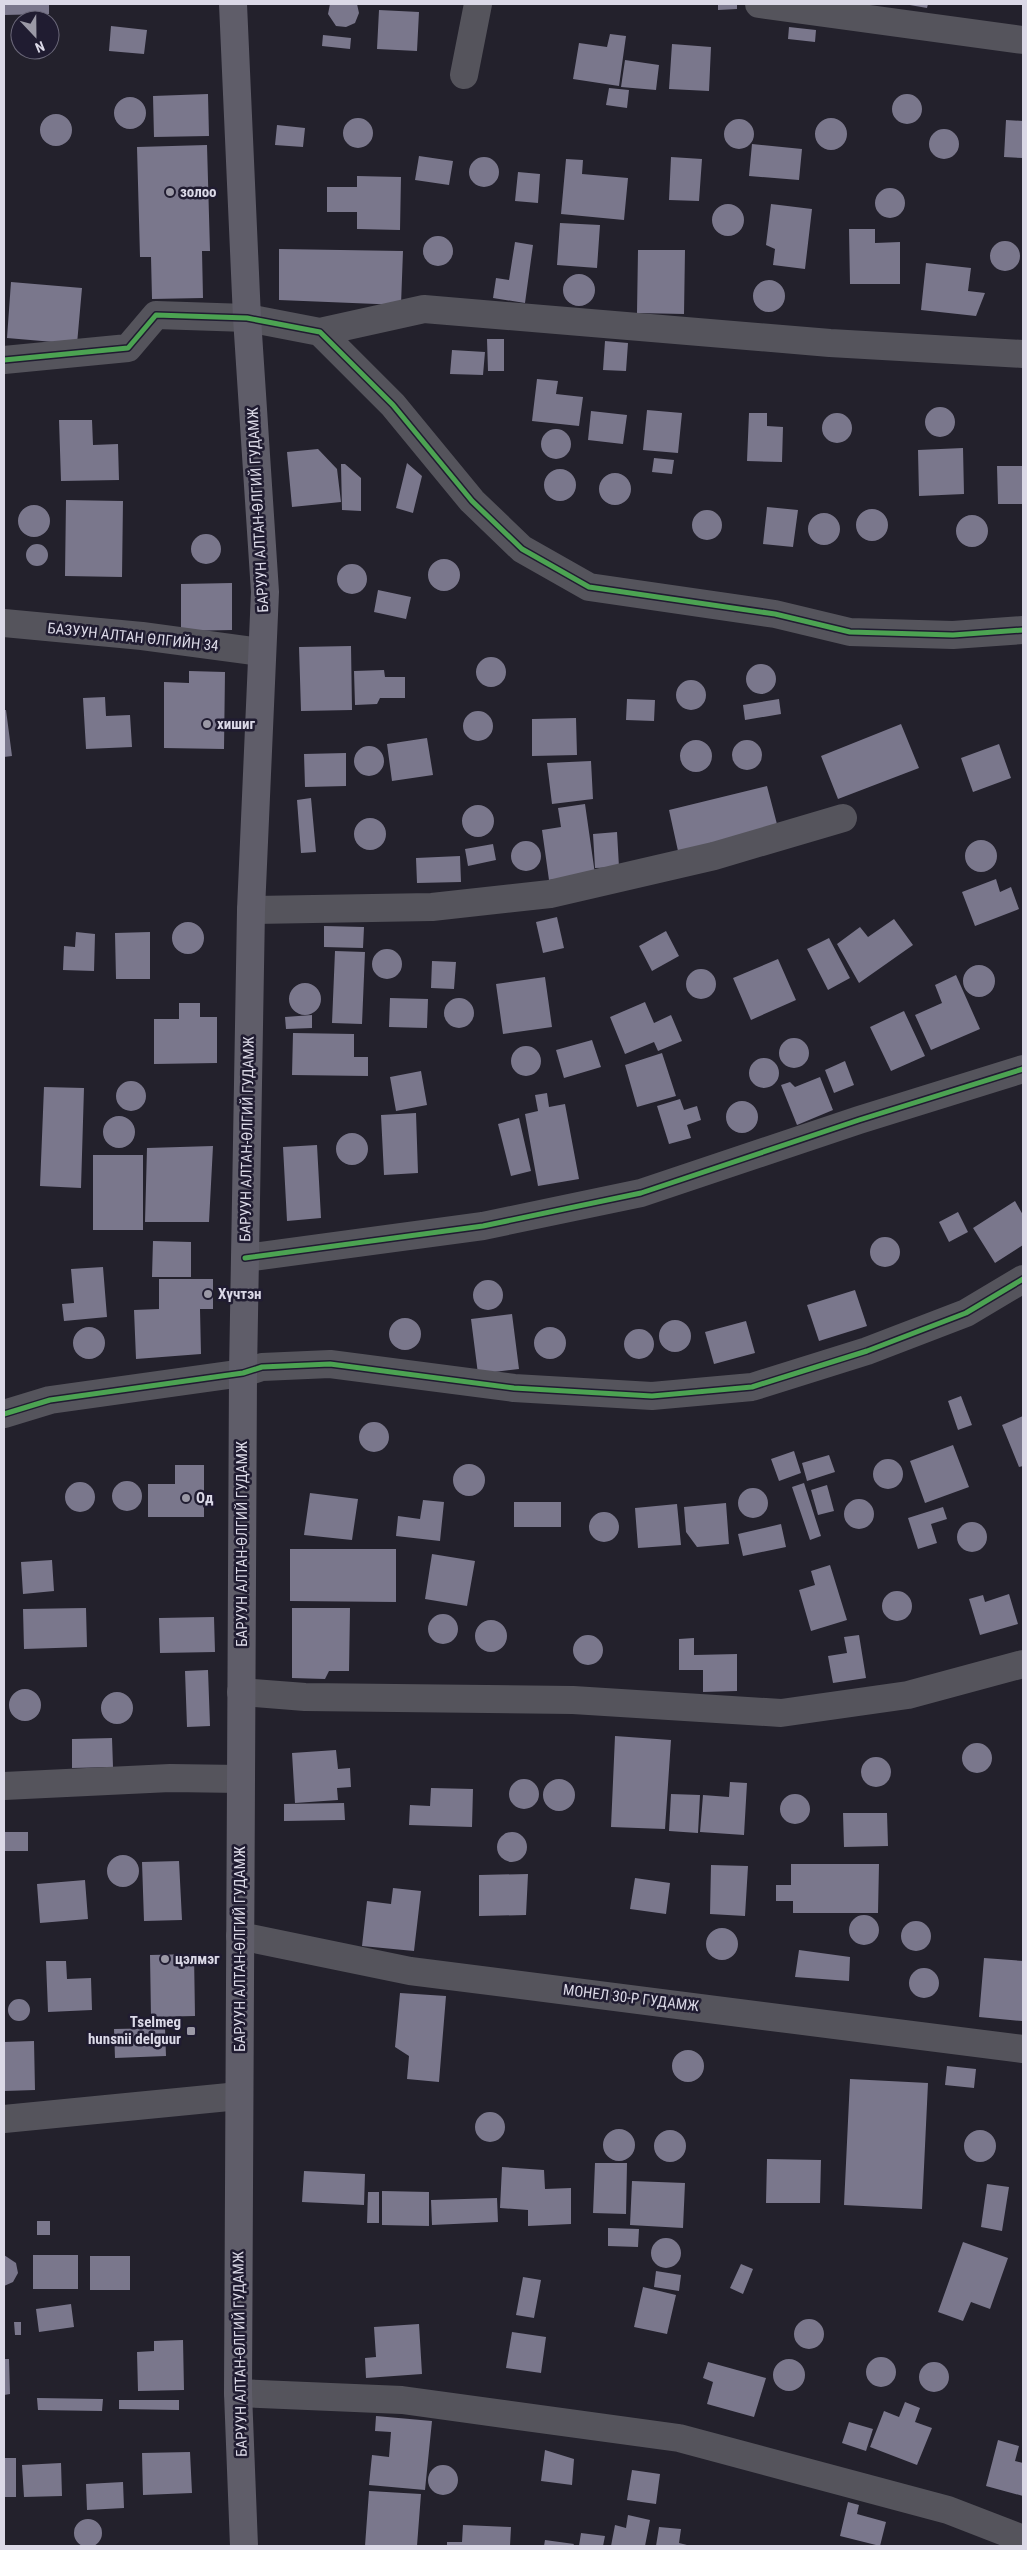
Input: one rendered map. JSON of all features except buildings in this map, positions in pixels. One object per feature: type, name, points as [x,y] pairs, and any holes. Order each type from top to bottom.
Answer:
[{"type":"main road","name":"БАРУУН АЛТАН-ӨЛГИЙ ГУДАМЖ","points":[[233,4],[247,318],[265,592],[261,652],[263,677],[251,910],[243,1373],[238,2393],[244,2546]]},
{"type":"street","points":[[464,75],[478,4]]},
{"type":"street","points":[[759,4],[1023,40]]},
{"type":"street","points":[[4,360],[128,348],[156,315],[247,318],[320,332],[424,309],[830,343],[1023,354]]},
{"type":"street","points":[[320,332],[393,405],[472,501],[522,550],[589,587],[775,614],[850,632],[953,635],[1023,630]]},
{"type":"street","name":"БАЗУУН АЛТАН ӨЛГИЙН 34","points":[[4,623],[142,636],[261,652]]},
{"type":"street","points":[[251,910],[432,906],[550,894],[714,856],[843,818]]},
{"type":"street","points":[[245,1258],[483,1226],[641,1193],[859,1120],[1023,1069]]},
{"type":"street","points":[[4,1414],[50,1400],[243,1373],[262,1367],[330,1364],[514,1388],[652,1396],[752,1387],[867,1350],[966,1313],[1023,1279]]},
{"type":"street","points":[[241,1692],[305,1697],[573,1700],[781,1713],[908,1695],[1023,1664]]},
{"type":"street","points":[[4,1786],[170,1778],[240,1780]]},
{"type":"street","name":"МОНЕЛ 30-Р ГУДАМЖ","points":[[240,1936],[410,1970],[1023,2049]]},
{"type":"street","points":[[4,2118],[239,2096]]},
{"type":"street","points":[[238,2393],[402,2400],[679,2438],[948,2510],[1023,2539]]},
{"type":"cycle path","points":[[4,360],[128,348],[156,315],[247,318],[320,332],[393,405],[472,501],[522,549],[589,587],[775,614],[850,632],[953,635],[1023,630]]},
{"type":"cycle path","points":[[245,1258],[483,1226],[641,1193],[859,1120],[1023,1069]]},
{"type":"cycle path","points":[[4,1414],[50,1400],[243,1373],[262,1367],[330,1364],[514,1388],[652,1396],[752,1387],[867,1351],[966,1313],[1023,1279]]},
{"type":"place","name":"золоо","points":[[170,192]]},
{"type":"place","name":"хишиг","points":[[207,724]]},
{"type":"place","name":"Хүчтэн","points":[[208,1294]]},
{"type":"place","name":"Од","points":[[186,1498]]},
{"type":"place","name":"цэлмэг","points":[[165,1959]]},
{"type":"place","name":"Tselmeg hunsnii delguur","points":[[191,2031]]}]
